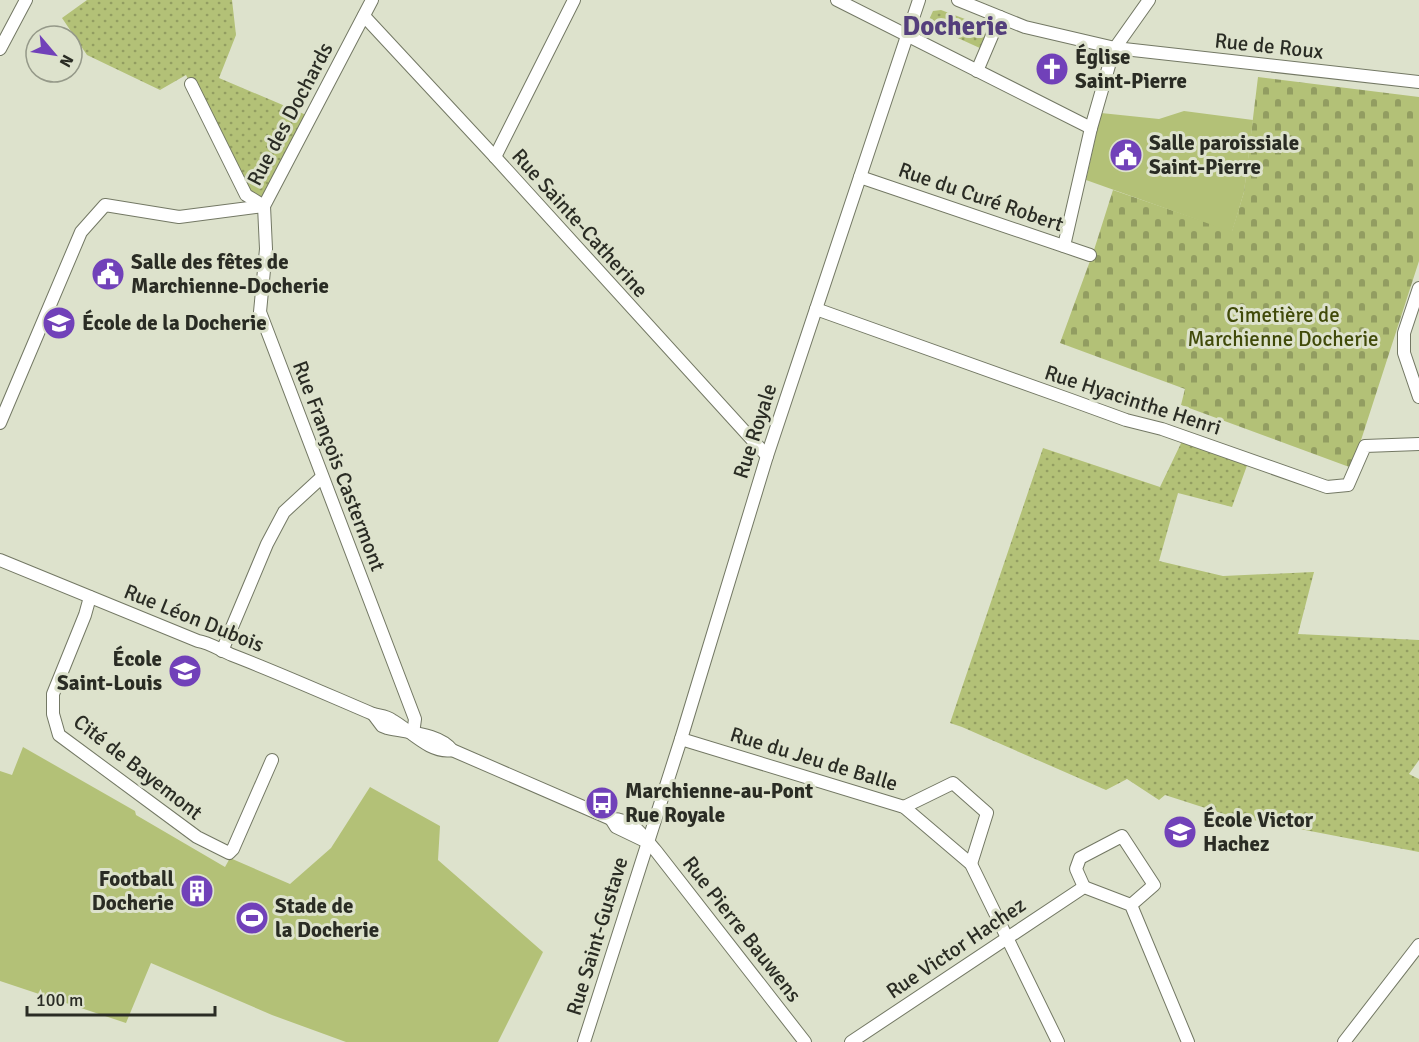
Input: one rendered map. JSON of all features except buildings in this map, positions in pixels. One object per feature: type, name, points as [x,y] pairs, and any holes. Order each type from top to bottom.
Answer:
[{"type":"street","points":[[0,49],[26,0]]},
{"type":"street","name":"Rue des Dochards","points":[[0,423],[81,232],[105,205],[179,217],[264,206],[372,0]]},
{"type":"street","points":[[495,157],[574,0]]},
{"type":"street","points":[[837,0],[1091,128]]},
{"type":"street","name":"Rue Royale","points":[[647,841],[681,739],[767,456],[919,0]]},
{"type":"street","name":"Rue de Roux","points":[[958,0],[1025,27],[1115,48],[1419,82]]},
{"type":"street","points":[[1064,246],[1091,128],[1115,48],[1149,0]]},
{"type":"street","name":"Rue Sainte-Catherine","points":[[364,16],[767,456]]},
{"type":"street","points":[[977,70],[1000,17]]},
{"type":"street","points":[[191,84],[246,195],[264,206]]},
{"type":"street","name":"Rue du Curé Robert","points":[[860,177],[1090,255]]},
{"type":"street","name":"Rue François Castermont","points":[[264,206],[266,249],[260,312],[415,719],[413,734]]},
{"type":"street","points":[[1419,288],[1404,333],[1404,353],[1419,397]]},
{"type":"street","name":"Rue Hyacinthe Henri","points":[[816,309],[1126,420],[1161,429],[1327,487],[1348,485],[1365,446],[1419,444]]},
{"type":"street","points":[[222,651],[267,544],[284,512],[322,477]]},
{"type":"street","name":"Rue Léon Dubois","points":[[0,560],[202,641],[373,714],[382,726],[440,740],[452,750],[611,819],[616,827],[647,841]]},
{"type":"street","name":"Cité de Bayemont","points":[[90,597],[85,615],[52,694],[53,714],[59,735],[197,837],[229,853],[233,849],[272,760]]},
{"type":"street","name":"Rue du Jeu de Balle","points":[[681,739],[904,807],[970,864],[1058,1042]]},
{"type":"street","points":[[904,807],[953,783],[987,813],[970,864]]},
{"type":"street","points":[[1131,905],[1154,885],[1122,836],[1080,858],[1076,869],[1084,887],[1131,905],[1188,1042]]},
{"type":"street","name":"Rue Saint-Gustave","points":[[584,1042],[647,841]]},
{"type":"street","name":"Rue Pierre Bauwens","points":[[647,841],[805,1042]]},
{"type":"street","name":"Rue Victor Hachez","points":[[850,1042],[1084,887]]},
{"type":"street","points":[[1344,1042],[1419,945]]},
{"type":"green space","points":[[87,0],[232,0],[236,35],[219,78],[311,117],[264,206],[246,195],[186,75],[160,90],[87,55],[84,51],[84,24],[66,24],[62,18]]},
{"type":"green space","points":[[941,10],[981,25],[979,31],[988,36],[982,49],[927,24],[933,11]]},
{"type":"green space","name":"Cimetière de Marchienne Docherie","points":[[1258,77],[1419,97],[1419,261],[1352,468],[1181,405],[1185,389],[1060,343],[1113,190],[1232,231],[1244,192]]},
{"type":"green space","points":[[1184,111],[1253,120],[1244,192],[1232,232],[1086,180],[1101,113],[1159,119]]},
{"type":"green space","points":[[1184,437],[1249,460],[1232,507],[1178,493],[1159,561],[1223,576],[1314,572],[1298,634],[1419,640],[1419,760],[1409,774],[1419,779],[1419,852],[1227,815],[1165,795],[1159,800],[1127,779],[1106,790],[950,723],[1043,448],[1160,487]]},
{"type":"green space","name":"Stade de la Docherie","points":[[23,747],[135,811],[136,815],[225,867],[230,858],[290,884],[331,848],[370,787],[440,826],[438,860],[543,952],[498,1042],[346,1042],[272,1015],[151,963],[126,1023],[0,981],[0,771],[12,775]]},
{"type":"place","name":"Église Saint-Pierre","points":[[1052,69]]},
{"type":"place","name":"Salle paroissiale Saint-Pierre","points":[[1126,155]]},
{"type":"place","name":"Salle des fêtes de Marchienne-Docherie","points":[[108,274]]},
{"type":"place","name":"École de la Docherie","points":[[59,323]]},
{"type":"place","name":"École Saint-Louis","points":[[185,671]]},
{"type":"place","name":"Marchienne-au-Pont Rue Royale","points":[[602,803]]},
{"type":"place","name":"École Victor Hachez","points":[[1180,832]]},
{"type":"place","name":"Football Docherie","points":[[197,891]]},
{"type":"place","name":"Stade de la Docherie","points":[[252,918]]},
{"type":"district","name":"Docherie","points":[[955,26]]}]
